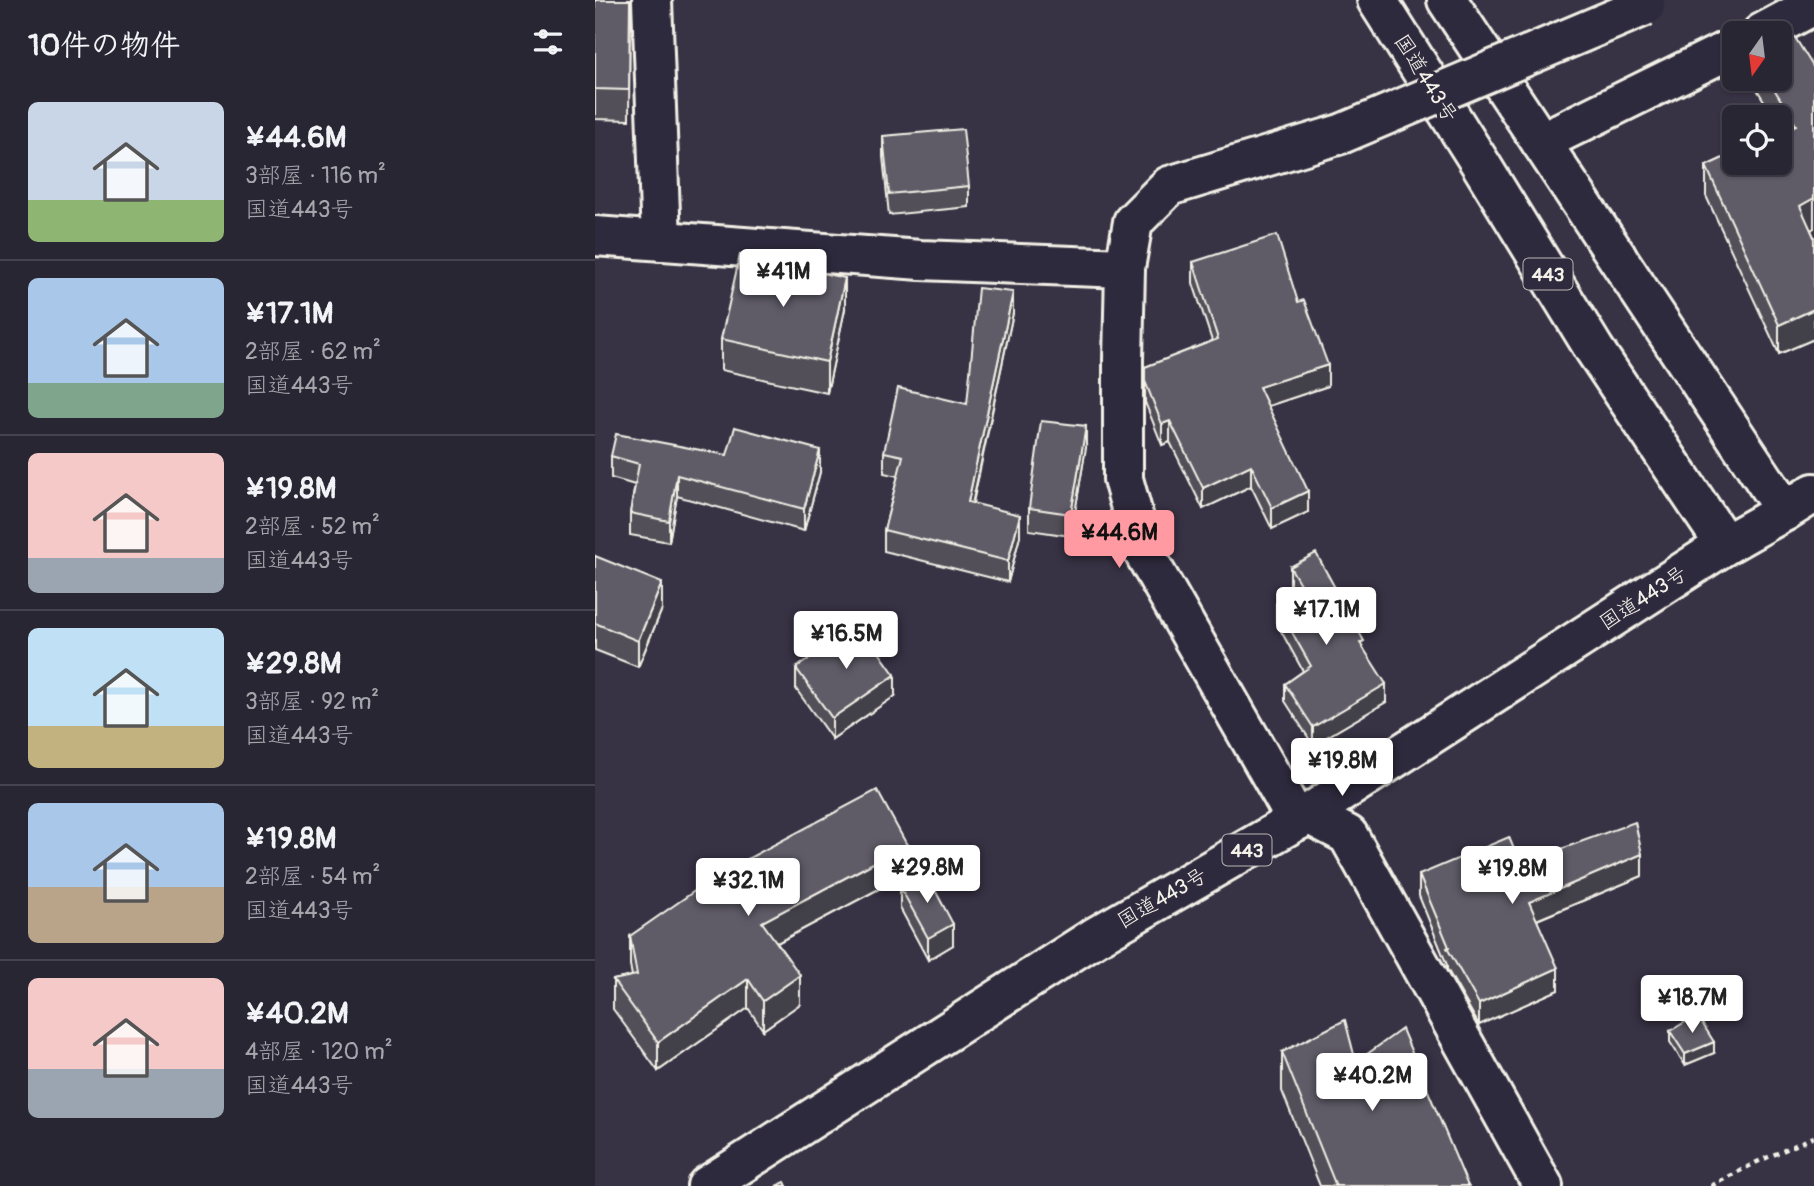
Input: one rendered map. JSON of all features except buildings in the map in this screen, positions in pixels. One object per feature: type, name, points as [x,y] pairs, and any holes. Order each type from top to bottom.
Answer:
[{"type":"main road","points":[[652,0],[661,241]]},
{"type":"main road","name":"国道443号","points":[[1377,0],[1481,163],[1594,349],[1725,545]]},
{"type":"main road","name":"国道443号","points":[[707,1186],[1095,937],[1302,818],[1725,545],[1799,502],[1541,142],[1447,0]]},
{"type":"main road","points":[[1543,1186],[1348,835],[1302,818],[1143,551],[1123,479],[1122,360],[1125,268],[1133,222],[1169,186],[1341,134],[1650,3]]},
{"type":"main road","points":[[1784,21],[1814,5]]},
{"type":"main road","points":[[1541,142],[1722,53]]},
{"type":"main road","points":[[595,236],[921,260],[1125,268]]},
{"type":"path","points":[[1711,1186],[1814,1137]]}]
